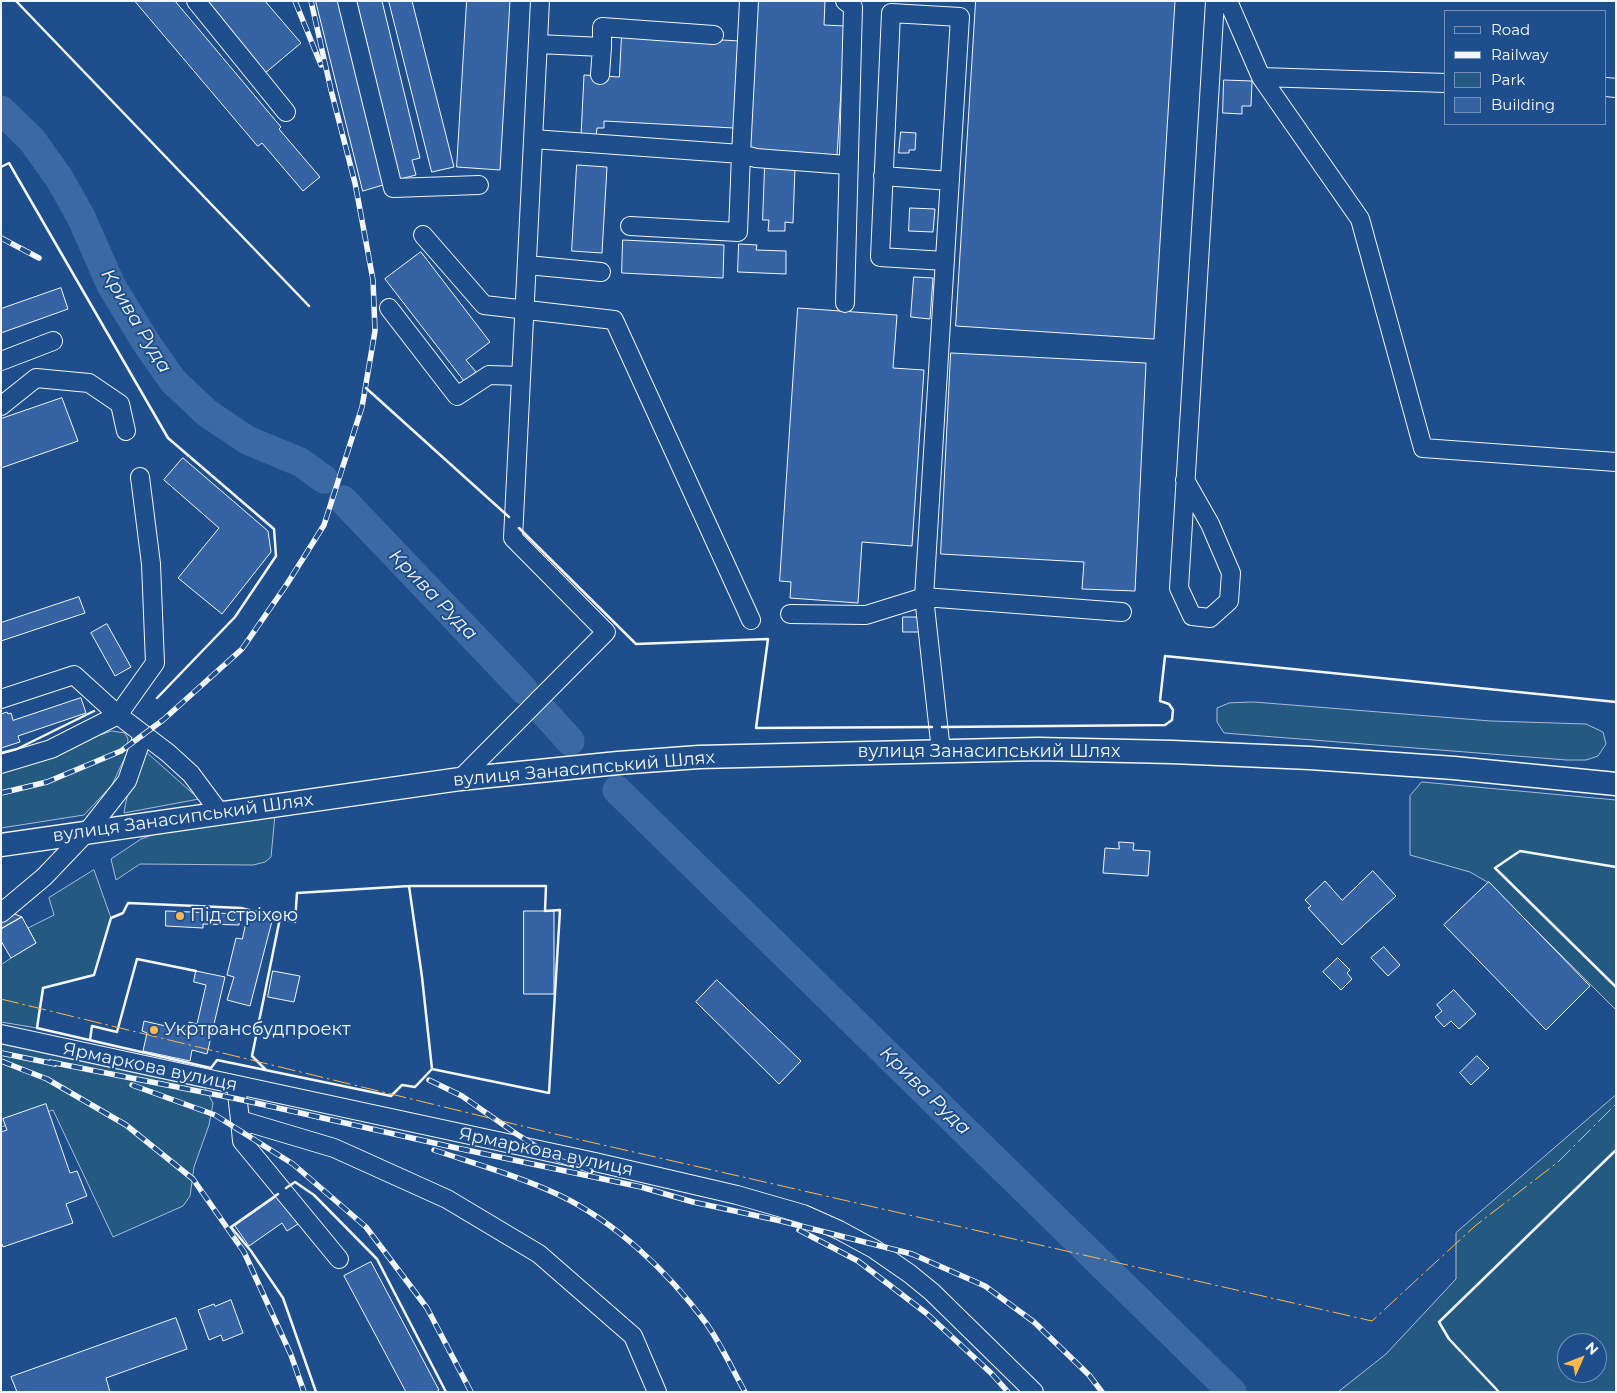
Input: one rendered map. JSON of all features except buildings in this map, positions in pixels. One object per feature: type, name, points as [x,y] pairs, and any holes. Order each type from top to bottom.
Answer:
[{"type":"main road","name":"вулиця Занасипський Шлях","points":[[1,845],[460,779],[699,757],[1038,749],[1172,752],[1310,758],[1616,784]]},
{"type":"street","points":[[196,1],[286,112]]},
{"type":"street","points":[[347,1],[393,188],[479,185]]},
{"type":"street","points":[[460,779],[606,632],[513,538],[540,1]]},
{"type":"street","points":[[630,226],[738,232],[749,1]]},
{"type":"street","points":[[845,1],[853,6],[847,165],[845,303]]},
{"type":"street","points":[[1185,480],[1210,524],[1232,573],[1229,601],[1210,618],[1192,616],[1179,588],[1185,480],[1215,1]]},
{"type":"street","points":[[1228,1],[1261,77],[1360,219],[1423,448],[1616,462]]},
{"type":"street","points":[[941,751],[924,597],[945,261],[950,181],[960,17],[891,13],[880,257],[945,261]]},
{"type":"street","points":[[600,75],[602,26],[714,35]]},
{"type":"street","points":[[538,44],[602,46]]},
{"type":"street","points":[[1261,77],[1444,82]]},
{"type":"street","points":[[533,139],[741,154],[756,158],[847,165]]},
{"type":"street","points":[[883,176],[950,181]]},
{"type":"street","points":[[424,235],[484,305],[614,320],[751,620]]},
{"type":"street","points":[[527,265],[601,272]]},
{"type":"street","points":[[389,308],[457,396],[489,375],[520,376]]},
{"type":"street","points":[[1,362],[53,341]]},
{"type":"street","points":[[1,406],[36,378],[88,383],[120,404],[126,431]]},
{"type":"street","points":[[1,764],[51,749],[118,715],[155,663],[151,564],[140,477]]},
{"type":"street","points":[[790,614],[866,615],[924,597],[1122,612]]},
{"type":"street","points":[[1,699],[74,675],[118,715],[168,752],[190,774],[220,813]]},
{"type":"street","points":[[1,913],[44,877],[87,832],[127,781],[143,735]]},
{"type":"street","name":"Ярмаркова вулиця","points":[[1,1034],[595,1162],[803,1214],[859,1241],[910,1274],[937,1297],[1034,1392]]},
{"type":"street","points":[[236,1085],[242,1141],[340,1259]]},
{"type":"street","points":[[240,1120],[334,1148],[438,1195],[539,1254],[633,1336],[657,1392]]},
{"type":"green space","points":[[1254,702],[1491,721],[1586,724],[1603,732],[1606,744],[1598,756],[1586,760],[1567,760],[1224,733],[1217,722],[1217,708],[1229,703]]},
{"type":"green space","points":[[112,731],[125,733],[128,739],[127,753],[112,785],[84,815],[1,828],[1,770]]},
{"type":"green space","points":[[145,751],[199,799],[124,813],[132,781]]},
{"type":"green space","points":[[1422,782],[1616,800],[1616,1010],[1489,883],[1470,872],[1410,855],[1410,796]]},
{"type":"green space","points":[[275,815],[271,857],[265,862],[253,865],[140,864],[116,880],[111,859],[141,839],[164,831]]},
{"type":"green space","points":[[94,870],[111,918],[94,975],[44,988],[37,1028],[1,1022],[1,965],[36,943],[28,928],[54,915],[49,898]]},
{"type":"green space","points":[[1,1044],[205,1088],[213,1103],[209,1125],[194,1167],[190,1196],[183,1206],[113,1237],[53,1110],[1,1127]]},
{"type":"green space","points":[[1616,1095],[1616,1392],[1338,1392],[1386,1354],[1456,1279],[1456,1233]]},
{"type":"waterway","name":"Крива Руда","points":[[1,110],[32,140],[59,178],[81,217],[111,285],[145,341],[173,381],[207,413],[247,440],[300,462],[324,479]]},
{"type":"waterway","name":"Крива Руда","points":[[343,500],[524,690]]},
{"type":"waterway","points":[[544,712],[570,741]]},
{"type":"waterway","name":"Крива Руда","points":[[617,790],[1232,1392]]},
{"type":"railway","points":[[295,1],[321,65]]},
{"type":"railway","points":[[1,793],[47,782],[121,751],[163,720],[242,649],[287,584],[324,525],[362,407],[375,331],[373,280],[355,183],[311,1]]},
{"type":"railway","points":[[1,238],[39,258]]},
{"type":"railway","points":[[1,1053],[55,1064]]},
{"type":"railway","points":[[1,1061],[47,1079],[126,1125],[193,1179],[244,1252],[291,1355],[304,1392]]},
{"type":"railway","points":[[50,1062],[238,1099],[641,1187],[693,1202],[781,1221],[912,1254],[985,1286],[1034,1322],[1089,1375],[1102,1392]]},
{"type":"railway","points":[[429,1080],[462,1096],[556,1159],[591,1171]]},
{"type":"railway","points":[[132,1085],[215,1115],[293,1164],[366,1227],[427,1308],[471,1392]]},
{"type":"railway","points":[[434,1150],[544,1188],[580,1206],[621,1234],[658,1267],[706,1323],[717,1339],[745,1392]]},
{"type":"railway","points":[[799,1230],[858,1261],[926,1313],[992,1374],[1008,1392]]},
{"type":"wall","points":[[16,1],[309,306]]},
{"type":"wall","points":[[1,167],[9,163],[168,438],[274,529],[276,556],[235,617],[157,698]]},
{"type":"wall","points":[[366,388],[509,517]]},
{"type":"wall","points":[[519,528],[636,644],[768,639],[756,728],[932,727]]},
{"type":"wall","points":[[942,727],[1165,725],[1172,720],[1173,710],[1169,704],[1160,701],[1165,656],[1616,702]]},
{"type":"wall","points":[[1,753],[17,749],[94,711]]},
{"type":"wall","points":[[1616,867],[1520,851],[1495,868],[1616,987]]},
{"type":"wall","points":[[409,886],[422,977],[432,1069],[415,1087],[402,1085],[391,1096],[217,1060],[211,1068],[37,1028],[43,988],[94,975],[111,918],[123,913],[128,903],[241,908],[295,922],[297,893],[409,886],[546,886],[545,911],[560,910],[549,1093],[432,1069]]},
{"type":"wall","points":[[266,1070],[252,1056],[280,918]]},
{"type":"wall","points":[[90,1040],[92,1026],[117,1032],[137,959],[196,971]]},
{"type":"wall","points":[[1499,1392],[1449,1339],[1439,1322],[1616,1150]]},
{"type":"wall","points":[[286,1188],[295,1182],[314,1195],[377,1259],[446,1392]]},
{"type":"wall","points":[[278,1194],[231,1227],[251,1251],[283,1298],[316,1392]]},
{"type":"power","points":[[1,999],[555,1134],[1372,1321],[1475,1226],[1558,1162],[1616,1104]]},
{"type":"place","name":"Під стріхою","points":[[180,916]]},
{"type":"place","name":"Укртрансбудпроект","points":[[154,1030]]}]
